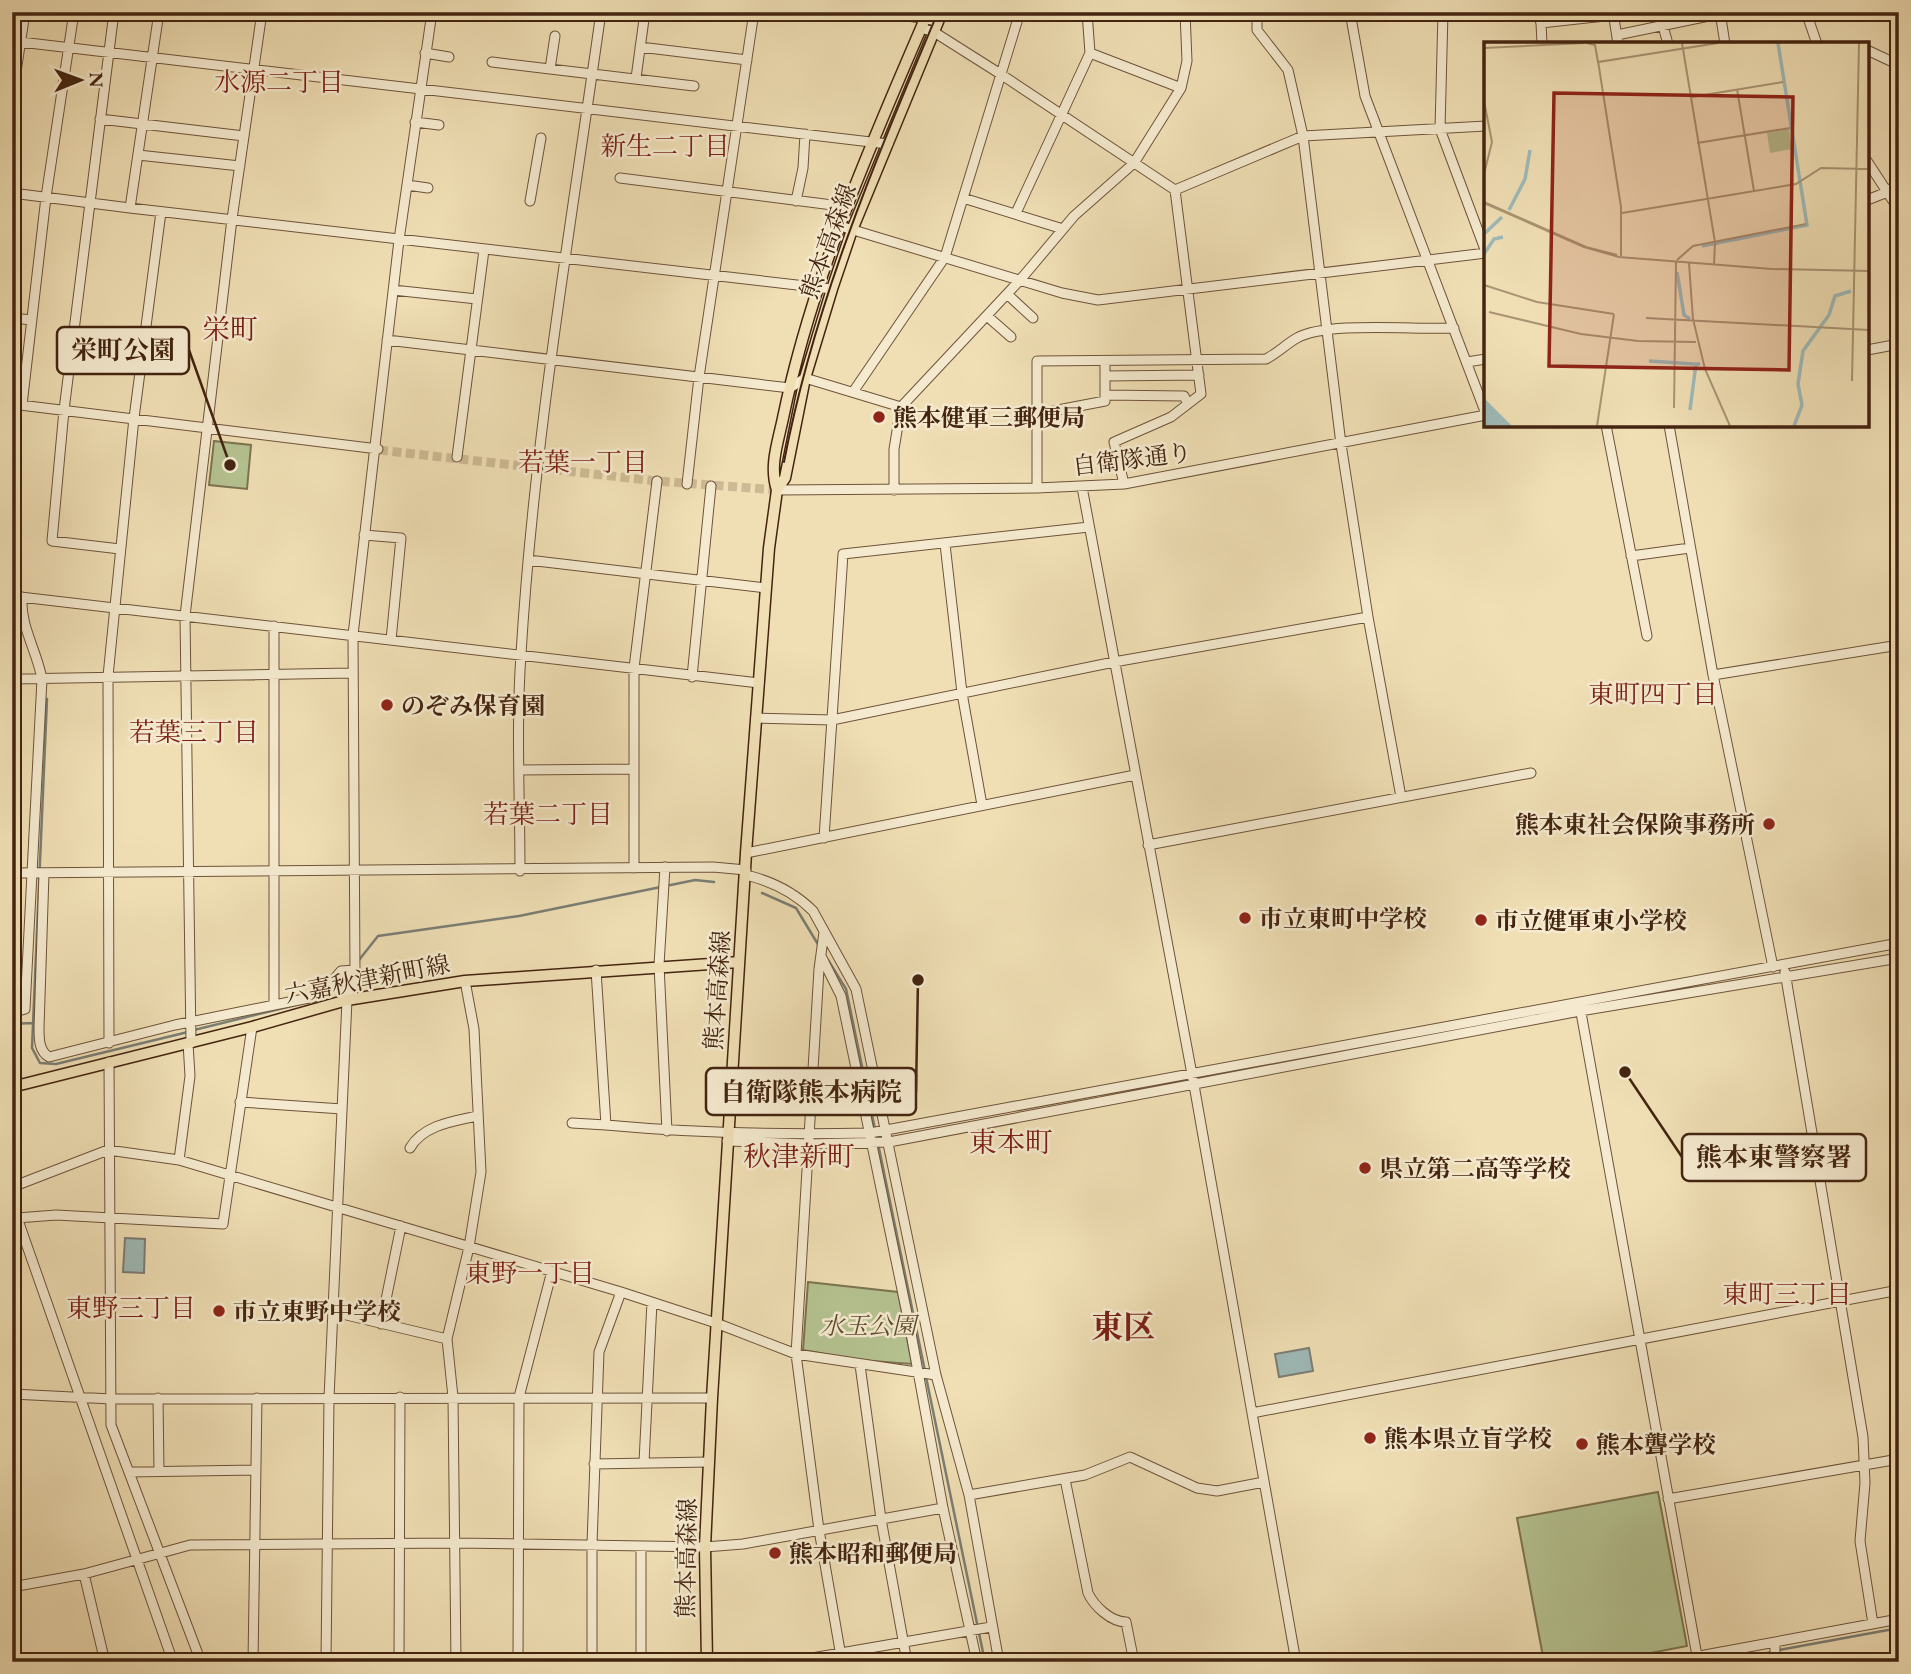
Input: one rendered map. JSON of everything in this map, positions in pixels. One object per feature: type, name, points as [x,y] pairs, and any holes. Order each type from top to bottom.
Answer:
[{"type":"main road","name":"熊本高森線","points":[[777,491],[785,478],[805,378],[852,230],[940,16]]},
{"type":"main road","name":"熊本高森線","points":[[707,1662],[705,1547],[716,1323],[746,853],[766,588],[777,491],[772,474],[790,388],[818,288],[840,226],[924,20]]},
{"type":"main road","name":"六嘉秋津新町線","points":[[12,1087],[109,1062],[189,1034],[252,1027],[347,1000],[465,981],[659,965],[739,962]]},
{"type":"street","points":[[12,99],[17,41],[25,12]]},
{"type":"street","points":[[74,12],[46,197],[32,320],[17,404],[376,448]]},
{"type":"street","points":[[114,12],[64,410],[52,541],[120,549]]},
{"type":"street","points":[[130,208],[159,12]]},
{"type":"street","points":[[179,1160],[190,1076],[185,616],[232,219],[262,12]]},
{"type":"street","points":[[326,1662],[328,1398],[347,1000],[355,971],[351,673],[353,635],[399,240],[432,12]]},
{"type":"street","points":[[520,871],[520,656],[528,560],[564,255],[601,12]]},
{"type":"street","points":[[636,78],[645,12]]},
{"type":"street","points":[[687,484],[699,377],[754,12]]},
{"type":"street","points":[[884,12],[924,20],[940,16]]},
{"type":"street","points":[[853,392],[945,257],[1020,12]]},
{"type":"street","points":[[1016,213],[1090,53],[1087,12]]},
{"type":"street","points":[[894,490],[894,449],[901,407],[1021,279],[1063,229],[1133,163],[1181,88],[1187,61],[1185,12]]},
{"type":"street","points":[[1257,12],[1257,30],[1288,70],[1303,136],[1341,444],[1368,617],[1401,797]]},
{"type":"street","points":[[1350,12],[1365,96],[1484,409]]},
{"type":"street","points":[[1450,12],[1441,12],[1440,129],[1484,248]]},
{"type":"street","points":[[1536,12],[1541,23],[1542,42]]},
{"type":"street","points":[[1806,12],[1816,42]]},
{"type":"street","points":[[1541,23],[1613,13],[1617,39],[1723,13],[1725,42]]},
{"type":"street","points":[[924,20],[933,32],[1175,190],[1201,394],[1171,418],[1114,442],[1124,484]]},
{"type":"street","points":[[1663,26],[1667,42]]},
{"type":"street","points":[[550,69],[555,36]]},
{"type":"street","points":[[17,41],[888,144]]},
{"type":"street","points":[[640,47],[747,60]]},
{"type":"street","points":[[1869,51],[1899,65]]},
{"type":"street","points":[[1090,53],[1181,88]]},
{"type":"street","points":[[425,54],[449,57]]},
{"type":"street","points":[[492,62],[694,86]]},
{"type":"street","points":[[100,119],[244,136]]},
{"type":"street","points":[[415,122],[439,125]]},
{"type":"street","points":[[1175,190],[1303,136],[1484,126]]},
{"type":"street","points":[[796,201],[805,134]]},
{"type":"street","points":[[530,201],[541,138]]},
{"type":"street","points":[[138,155],[240,166]]},
{"type":"street","points":[[1869,165],[1885,193],[1899,210]]},
{"type":"street","points":[[620,178],[848,207]]},
{"type":"street","points":[[1869,199],[1885,193],[1899,183]]},
{"type":"street","points":[[407,185],[428,188]]},
{"type":"street","points":[[12,193],[484,250],[564,255],[832,289]]},
{"type":"street","points":[[963,198],[1063,229]]},
{"type":"street","points":[[109,1043],[108,676],[134,418],[161,212]]},
{"type":"street","points":[[840,226],[1062,293],[1098,300],[1484,253]]},
{"type":"street","points":[[457,457],[484,250]]},
{"type":"street","points":[[393,290],[477,299]]},
{"type":"street","points":[[1007,294],[1033,318]]},
{"type":"street","points":[[986,316],[1011,337]]},
{"type":"street","points":[[12,318],[32,320]]},
{"type":"street","points":[[1037,488],[1037,361],[1266,359],[1297,338],[1327,327],[1413,330],[1454,328]]},
{"type":"street","points":[[387,340],[553,357],[790,388],[805,378],[901,407]]},
{"type":"street","points":[[1869,350],[1899,344]]},
{"type":"street","points":[[1466,362],[1484,359]]},
{"type":"street","points":[[1037,414],[1105,401],[1105,361]]},
{"type":"street","points":[[1105,376],[1199,375]]},
{"type":"street","points":[[1105,395],[1184,396],[1188,404]]},
{"type":"street","name":"自衛隊通り","points":[[777,491],[1037,488],[1124,484],[1484,414]]},
{"type":"street","points":[[1606,427],[1647,636]]},
{"type":"street","points":[[1669,427],[1713,675],[1778,966],[1787,978],[1842,1301],[1865,1464],[1860,1541],[1873,1624]]},
{"type":"street","points":[[634,868],[634,668],[657,481]]},
{"type":"street","points":[[692,677],[710,486]]},
{"type":"street","points":[[1082,487],[1192,1074],[1296,1662]]},
{"type":"street","points":[[824,838],[843,554],[1088,527]]},
{"type":"street","points":[[363,535],[401,538],[391,639]]},
{"type":"street","points":[[945,544],[962,693],[982,806]]},
{"type":"street","points":[[1631,556],[1690,548]]},
{"type":"street","points":[[528,560],[766,588]]},
{"type":"street","points":[[355,971],[341,971],[324,991],[314,997],[274,1005],[189,1034],[109,1043],[49,1057],[44,1054],[40,1044],[39,873],[42,679],[39,660],[17,597],[759,683]]},
{"type":"street","points":[[756,718],[832,720],[1114,662],[1368,617]]},
{"type":"street","points":[[274,626],[274,1005]]},
{"type":"street","points":[[1713,675],[1899,645]]},
{"type":"street","points":[[12,679],[351,673]]},
{"type":"street","points":[[520,770],[634,769]]},
{"type":"street","points":[[1148,845],[1531,773]]},
{"type":"street","points":[[746,853],[1135,775]]},
{"type":"street","points":[[12,873],[274,869],[520,871],[665,867],[746,872],[798,896],[813,911],[823,936],[856,989],[910,1328],[969,1495],[980,1629],[977,1662]]},
{"type":"street","points":[[665,867],[659,965],[667,1131]]},
{"type":"street","points":[[12,1013],[25,1009],[39,873]]},
{"type":"street","points":[[823,936],[796,1354],[819,1530],[841,1658]]},
{"type":"street","points":[[572,1122],[809,1140],[880,1137],[1194,1085],[1778,966],[1899,944]]},
{"type":"street","points":[[821,956],[841,996],[880,1137],[926,1374],[943,1508],[980,1629],[999,1662]]},
{"type":"street","points":[[880,1137],[1192,1074],[1580,1007],[1787,978],[1899,958]]},
{"type":"street","points":[[597,970],[606,1125]]},
{"type":"street","points":[[456,1662],[453,1397],[447,1339],[469,1247],[481,1172],[474,1029],[465,981]]},
{"type":"street","points":[[1580,1007],[1697,1656]]},
{"type":"street","points":[[17,1218],[56,1215],[223,1224],[252,1027]]},
{"type":"street","points":[[109,1062],[111,1425],[201,1662]]},
{"type":"street","points":[[240,1102],[342,1109]]},
{"type":"street","points":[[410,1148],[415,1139],[435,1128],[477,1116]]},
{"type":"street","points":[[12,1187],[108,1150],[179,1160],[621,1292],[716,1323],[796,1354],[926,1374]]},
{"type":"street","points":[[12,1203],[78,1398],[173,1662]]},
{"type":"street","points":[[381,1324],[401,1226]]},
{"type":"street","points":[[518,1662],[519,1397],[552,1271]]},
{"type":"street","points":[[1252,1413],[1899,1290]]},
{"type":"street","points":[[592,1662],[592,1544],[599,1352],[621,1292]]},
{"type":"street","points":[[644,1462],[652,1302]]},
{"type":"street","points":[[334,1312],[447,1339]]},
{"type":"street","points":[[860,1365],[881,1519],[907,1662]]},
{"type":"street","points":[[12,1394],[112,1399],[712,1398]]},
{"type":"street","points":[[399,1662],[400,1397]]},
{"type":"street","points":[[158,1398],[159,1471]]},
{"type":"street","points":[[253,1662],[257,1398]]},
{"type":"street","points":[[969,1495],[1065,1479],[1130,1457],[1197,1488],[1217,1491],[1264,1482]]},
{"type":"street","points":[[1668,1499],[1899,1459]]},
{"type":"street","points":[[594,1464],[709,1462]]},
{"type":"street","points":[[129,1472],[256,1470]]},
{"type":"street","points":[[1065,1479],[1088,1593],[1096,1606],[1117,1622],[1126,1622],[1134,1662]]},
{"type":"street","points":[[12,1587],[84,1574],[190,1545],[456,1543],[705,1547],[743,1545],[943,1508]]},
{"type":"street","points":[[641,1662],[642,1545]]},
{"type":"street","points":[[84,1574],[105,1662]]},
{"type":"street","points":[[1667,1662],[1899,1619]]},
{"type":"street","points":[[789,1662],[841,1658],[903,1641],[980,1629]]},
{"type":"street","points":[[1758,1662],[1775,1660],[1775,1643]]},
{"type":"green space","points":[[214,441],[251,445],[247,489],[209,485]]},
{"type":"green space","name":"水玉公園","points":[[808,1282],[898,1292],[912,1364],[858,1360],[803,1350]]},
{"type":"green space","points":[[1658,1492],[1687,1646],[1604,1662],[1544,1662],[1517,1518]]},
{"type":"water","points":[[125,1238],[145,1239],[144,1273],[123,1272]]},
{"type":"water","points":[[1309,1348],[1313,1371],[1279,1377],[1275,1354]]},
{"type":"waterway","points":[[47,699],[32,1048],[40,1063],[56,1064],[188,1032]]},
{"type":"waterway","points":[[359,960],[378,936],[519,916],[695,880],[714,882]]},
{"type":"waterway","points":[[762,893],[796,908],[819,946]]},
{"type":"waterway","points":[[828,960],[846,989],[925,1371]]},
{"type":"waterway","points":[[317,1000],[330,995],[348,973]]},
{"type":"waterway","points":[[194,1030],[300,1004]]},
{"type":"waterway","points":[[12,1024],[32,1023]]},
{"type":"waterway","points":[[926,1377],[985,1662]]},
{"type":"waterway","points":[[1779,1650],[1899,1628]]},
{"type":"waterway","points":[[1728,1662],[1772,1652]]},
{"type":"tunnel","points":[[379,450],[657,481],[777,490]]},
{"type":"tram line","points":[[784,462],[812,346],[849,233],[938,12]]},
{"type":"place","name":"熊本健軍三郵便局","points":[[879,417]]},
{"type":"place","name":"栄町公園","points":[[230,465]]},
{"type":"place","name":"のぞみ保育園","points":[[387,705]]},
{"type":"place","name":"熊本東社会保険事務所","points":[[1769,824]]},
{"type":"place","name":"市立東町中学校","points":[[1245,918]]},
{"type":"place","name":"市立健軍東小学校","points":[[1481,920]]},
{"type":"place","name":"自衛隊熊本病院","points":[[918,980]]},
{"type":"place","name":"熊本東警察署","points":[[1625,1072]]},
{"type":"place","name":"県立第二高等学校","points":[[1365,1168]]},
{"type":"place","name":"市立東野中学校","points":[[219,1311]]},
{"type":"place","name":"熊本県立盲学校","points":[[1370,1438]]},
{"type":"place","name":"熊本聾学校","points":[[1582,1444]]},
{"type":"place","name":"熊本昭和郵便局","points":[[775,1553]]},
{"type":"district","name":"水源二丁目","points":[[279,82]]},
{"type":"district","name":"新生二丁目","points":[[665,146]]},
{"type":"district","name":"栄町","points":[[230,329]]},
{"type":"district","name":"若葉一丁目","points":[[583,462]]},
{"type":"district","name":"東町四丁目","points":[[1653,694]]},
{"type":"district","name":"若葉三丁目","points":[[194,732]]},
{"type":"district","name":"若葉二丁目","points":[[548,814]]},
{"type":"district","name":"東本町","points":[[1011,1142]]},
{"type":"district","name":"秋津新町","points":[[799,1156]]},
{"type":"district","name":"東野一丁目","points":[[530,1273]]},
{"type":"district","name":"東町三丁目","points":[[1787,1294]]},
{"type":"district","name":"東野三丁目","points":[[131,1308]]},
{"type":"district","name":"東区","points":[[1123,1327]]}]
